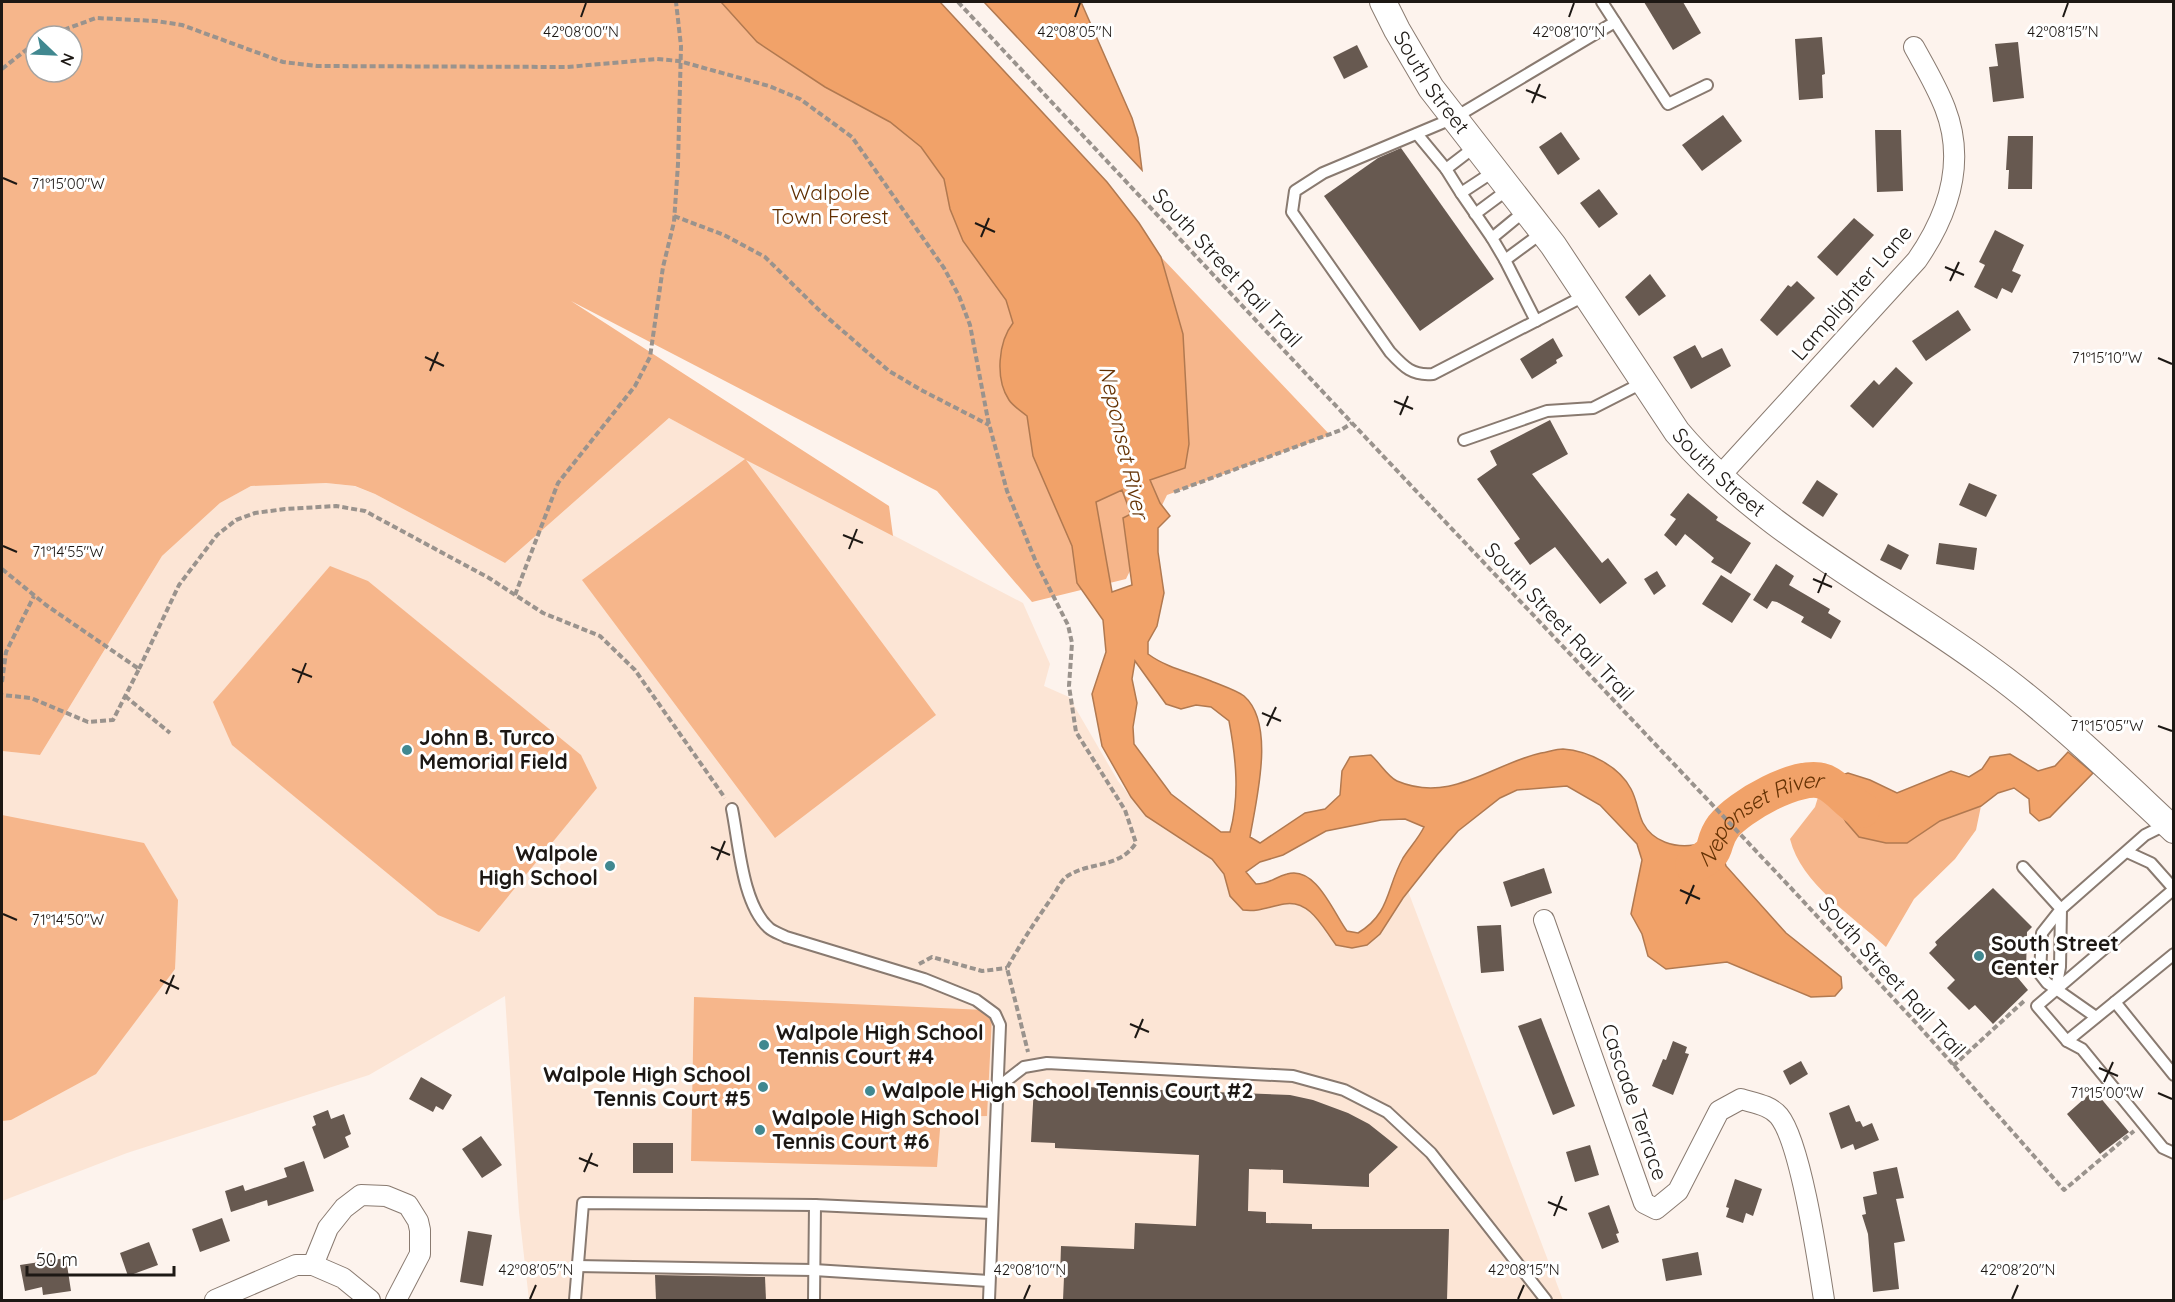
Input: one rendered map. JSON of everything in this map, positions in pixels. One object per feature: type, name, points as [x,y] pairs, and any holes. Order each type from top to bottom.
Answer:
[{"type":"street","name":"South Street","points":[[1383,2],[1412,58],[1454,118],[1543,231],[1677,432],[1719,477],[1792,533],[2022,692],[2170,827]]},
{"type":"street","name":"Lamplighter Lane","points":[[1719,477],[1917,260],[1941,220],[1951,193],[1955,165],[1952,136],[1946,109],[1914,46]]},
{"type":"street","name":"Cascade Terrace","points":[[1544,920],[1644,1203],[1649,1208],[1656,1209],[1678,1191],[1719,1111],[1741,1099],[1762,1105],[1778,1114],[1794,1145],[1824,1300]]},
{"type":"street","points":[[313,1265],[328,1228],[344,1208],[361,1195],[379,1194],[394,1199],[412,1210],[418,1221],[421,1245],[420,1254],[411,1276],[396,1300]]},
{"type":"street","points":[[215,1300],[296,1265],[313,1265],[343,1278],[370,1300]]},
{"type":"lane","points":[[1602,2],[1668,104],[1707,85]]},
{"type":"lane","points":[[1587,294],[1433,374],[1419,376],[1404,368],[1390,352],[1292,212],[1295,191],[1323,173],[1454,118],[1616,22]]},
{"type":"lane","points":[[1417,134],[1446,169],[1492,238],[1536,321]]},
{"type":"lane","points":[[1446,169],[1477,146]]},
{"type":"lane","points":[[1461,193],[1503,178]]},
{"type":"lane","points":[[1475,214],[1503,178]]},
{"type":"lane","points":[[1492,238],[1527,209]]},
{"type":"lane","points":[[1505,260],[1543,231]]},
{"type":"lane","points":[[1464,440],[1547,411],[1593,408],[1644,382]]},
{"type":"lane","points":[[732,809],[745,882],[756,911],[769,929],[786,937],[907,974],[976,1000],[995,1014],[1000,1025],[989,1300]]},
{"type":"lane","points":[[2096,1017],[2047,983],[2040,974],[2042,933],[2061,909],[2145,835],[2170,827]]},
{"type":"lane","points":[[2127,852],[2151,863],[2174,889],[2037,1006],[2067,1041],[2082,1049],[2163,1148],[2174,1153]]},
{"type":"lane","points":[[2023,867],[2061,909],[2060,967],[2056,989]]},
{"type":"lane","points":[[2067,1041],[2174,954]]},
{"type":"lane","points":[[2115,1002],[2174,1075]]},
{"type":"lane","points":[[997,1088],[1029,1065],[1293,1076],[1344,1090],[1387,1112],[1431,1153],[1545,1300]]},
{"type":"lane","points":[[575,1300],[582,1203],[815,1205],[992,1213]]},
{"type":"lane","points":[[814,1300],[815,1205]]},
{"type":"lane","points":[[576,1266],[814,1270],[989,1281]]},
{"type":"path","points":[[514,595],[558,483],[635,387],[650,357],[663,267],[674,216],[680,123],[680,29],[676,2]]},
{"type":"path","name":"South Street Rail Trail","points":[[958,2],[1918,1025],[2064,1190],[2143,1123]]},
{"type":"path","points":[[76,24],[85,20],[112,17],[182,25],[262,56],[283,62],[317,66],[547,68],[657,59],[679,61],[769,86],[790,95],[831,119],[852,137],[944,268],[959,296],[978,361],[989,425],[1007,491],[1036,562],[1068,625],[1072,643],[1069,686],[1076,732],[1125,810],[1136,843],[1129,854],[1112,862],[1089,867],[1065,878],[1026,934],[1007,968],[1017,1016],[1025,1037],[1029,1065]]},
{"type":"path","points":[[2,69],[24,52]]},
{"type":"path","points":[[674,216],[724,235],[765,257],[821,312],[889,371],[989,425]]},
{"type":"path","points":[[1174,492],[1341,430],[1352,423]]},
{"type":"path","points":[[2,695],[31,698],[88,722],[112,720],[179,585],[217,535],[236,520],[255,513],[336,506],[365,511],[489,578],[543,613],[600,636],[635,670],[732,809]]},
{"type":"path","points":[[2,569],[34,596],[139,669]]},
{"type":"path","points":[[2,682],[6,652],[34,596]]},
{"type":"path","points":[[125,696],[170,733]]},
{"type":"path","points":[[907,974],[922,961],[932,957],[982,971],[1007,968]]},
{"type":"path","points":[[1953,1066],[2029,996],[2037,1006]]},
{"type":"shaded area","name":"Walpole High School","points":[[669,418],[1023,603],[1050,664],[1044,686],[1069,697],[1118,781],[1146,816],[1212,859],[1224,874],[1230,896],[1266,909],[1286,903],[1304,907],[1317,918],[1327,934],[1352,948],[1408,891],[1563,1300],[529,1300],[519,1212],[505,996],[369,1075],[127,1153],[2,1201],[2,751],[40,755],[162,556],[220,503],[251,486],[326,483],[354,486],[375,494],[505,563]]},
{"type":"green space","name":"Walpole Town Forest","points":[[2,2],[919,2],[1330,435],[1167,495],[1126,579],[1032,602],[937,491],[571,301],[889,506],[893,536],[746,460],[936,715],[775,838],[582,580],[745,459],[669,418],[505,563],[375,494],[355,486],[326,483],[251,486],[220,503],[162,556],[40,755],[2,751]]},
{"type":"green space","name":"John B. Turco Memorial Field","points":[[330,566],[368,581],[581,755],[597,788],[479,932],[438,915],[232,745],[213,702]]},
{"type":"green space","points":[[1823,781],[1833,799],[1907,843],[1940,821],[1981,806],[1976,830],[1955,859],[1914,899],[1886,947],[1817,885],[1796,855],[1790,839],[1815,807]]},
{"type":"green space","points":[[2,815],[144,843],[178,900],[175,969],[96,1074],[11,1120],[2,1121]]},
{"type":"green space","points":[[694,997],[985,1010],[992,1016],[987,1116],[941,1117],[937,1167],[691,1161]]},
{"type":"water","points":[[721,2],[940,2],[1107,182],[1139,223],[1161,257],[1183,334],[1189,444],[1185,468],[1150,480],[1160,503],[1170,516],[1158,528],[1158,552],[1164,593],[1157,626],[1148,642],[1148,654],[1170,666],[1237,692],[1244,696],[1254,709],[1262,743],[1259,784],[1250,837],[1260,843],[1305,813],[1325,809],[1340,795],[1342,771],[1350,757],[1371,755],[1397,781],[1417,787],[1435,788],[1471,780],[1523,758],[1541,753],[1558,749],[1573,750],[1593,756],[1619,773],[1633,793],[1647,830],[1659,839],[1679,846],[1694,845],[1702,842],[1711,830],[1718,826],[1727,836],[1721,849],[1726,866],[1786,933],[1841,977],[1842,988],[1835,996],[1811,997],[1727,962],[1666,969],[1648,956],[1642,934],[1631,914],[1642,860],[1637,844],[1600,805],[1567,786],[1517,790],[1500,798],[1458,831],[1403,898],[1380,934],[1367,945],[1352,948],[1336,945],[1315,916],[1301,906],[1284,904],[1259,910],[1243,910],[1230,896],[1224,874],[1212,859],[1146,816],[1131,797],[1102,746],[1092,694],[1106,652],[1103,620],[1077,583],[1072,546],[1033,456],[1027,416],[1011,402],[1002,382],[1001,350],[1013,323],[1006,300],[963,241],[950,209],[944,179],[921,147],[890,122],[825,87],[757,42]],"holes":[[[1122,490],[1131,514],[1123,518],[1132,585],[1112,592],[1096,502]],[[1135,661],[1166,704],[1181,709],[1196,705],[1211,707],[1229,721],[1236,777],[1235,805],[1230,832],[1221,832],[1171,794],[1134,744],[1133,727],[1137,703],[1132,679]],[[1405,819],[1424,827],[1403,858],[1377,917],[1358,933],[1347,931],[1323,893],[1307,877],[1297,873],[1287,874],[1265,883],[1256,884],[1246,872],[1260,862],[1283,855],[1326,831],[1381,820]]]},
{"type":"water","points":[[984,2],[1081,2],[1132,118],[1138,138],[1142,170]]},
{"type":"water","points":[[2068,752],[2093,773],[2050,817],[2039,821],[2030,813],[2029,799],[2014,788],[1998,793],[1981,806],[1940,821],[1907,843],[1886,843],[1859,837],[1846,822],[1823,781],[1848,773],[1870,780],[1897,793],[1951,771],[1969,777],[1982,769],[1990,757],[2010,754],[2038,771],[2055,766]]},
{"type":"building","points":[[1644,2],[1683,2],[1701,33],[1673,50]]},
{"type":"building","points":[[1822,37],[1825,74],[1822,75],[1823,98],[1799,100],[1795,39]]},
{"type":"building","points":[[2018,42],[2024,98],[1993,102],[1989,67],[1998,66],[1995,44]]},
{"type":"building","points":[[1357,45],[1368,67],[1344,79],[1333,57]]},
{"type":"building","points":[[1723,115],[1742,141],[1702,171],[1682,145]]},
{"type":"building","points":[[1875,130],[1901,130],[1903,191],[1877,192]]},
{"type":"building","points":[[1561,132],[1580,159],[1558,175],[1539,147]]},
{"type":"building","points":[[2008,136],[2033,136],[2032,189],[2008,189],[2009,170],[2006,170]]},
{"type":"building","points":[[1401,148],[1494,279],[1420,331],[1324,196],[1378,158]]},
{"type":"building","points":[[1599,189],[1618,214],[1599,228],[1580,203]]},
{"type":"building","points":[[1854,218],[1874,235],[1837,276],[1817,257]]},
{"type":"building","points":[[1995,230],[2024,245],[2012,271],[2021,275],[2012,293],[2002,288],[1997,299],[1974,287],[1985,265],[1979,262]]},
{"type":"building","points":[[1650,274],[1666,296],[1639,316],[1625,297]]},
{"type":"building","points":[[1797,281],[1815,298],[1777,336],[1760,320],[1788,285],[1791,287]]},
{"type":"building","points":[[1958,310],[1971,330],[1926,361],[1912,341]]},
{"type":"building","points":[[1553,338],[1563,356],[1556,360],[1557,363],[1532,379],[1520,359]]},
{"type":"building","points":[[1695,345],[1702,358],[1722,348],[1731,366],[1691,389],[1673,357]]},
{"type":"building","points":[[1896,367],[1913,383],[1873,428],[1850,406],[1874,380],[1879,385]]},
{"type":"building","points":[[1550,420],[1568,454],[1532,474],[1602,563],[1608,558],[1627,583],[1600,604],[1555,547],[1530,565],[1514,543],[1520,539],[1477,479],[1497,465],[1490,451]]},
{"type":"building","points":[[1817,480],[1838,494],[1823,517],[1802,503]]},
{"type":"building","points":[[1969,483],[1997,495],[1986,517],[1959,505]]},
{"type":"building","points":[[1688,493],[1718,517],[1716,520],[1751,543],[1731,574],[1711,562],[1714,558],[1685,534],[1676,546],[1664,535],[1676,519],[1670,515]]},
{"type":"building","points":[[1939,543],[1977,548],[1974,570],[1936,564]]},
{"type":"building","points":[[1888,544],[1909,555],[1901,570],[1880,560]]},
{"type":"building","points":[[1776,564],[1794,576],[1789,585],[1830,609],[1828,613],[1841,621],[1831,639],[1801,622],[1804,617],[1777,602],[1772,601],[1767,609],[1753,600]]},
{"type":"building","points":[[1657,571],[1666,586],[1654,595],[1644,579]]},
{"type":"building","points":[[1721,575],[1751,594],[1732,623],[1702,604]]},
{"type":"building","points":[[1544,868],[1552,893],[1511,907],[1503,882]]},
{"type":"building","name":"South Street Center","points":[[1993,888],[2032,927],[2027,932],[2026,971],[2018,978],[2028,990],[1993,1024],[1975,1005],[1969,1010],[1947,988],[1955,980],[1929,953],[1937,945],[1935,942]]},
{"type":"building","points":[[1501,925],[1504,971],[1481,973],[1477,926]]},
{"type":"building","points":[[1541,1018],[1575,1106],[1553,1115],[1518,1026]]},
{"type":"building","points":[[1673,1041],[1687,1047],[1685,1053],[1689,1054],[1673,1095],[1652,1086]]},
{"type":"building","points":[[1801,1061],[1808,1074],[1790,1085],[1783,1071]]},
{"type":"building","points":[[421,1077],[452,1095],[443,1110],[436,1106],[433,1112],[409,1099]]},
{"type":"building","points":[[1034,1085],[1290,1095],[1313,1100],[1348,1113],[1369,1124],[1398,1147],[1369,1174],[1369,1187],[1283,1183],[1283,1170],[1249,1169],[1248,1211],[1266,1212],[1266,1223],[1312,1224],[1312,1229],[1449,1229],[1447,1300],[1063,1300],[1064,1277],[1060,1277],[1061,1246],[1134,1249],[1135,1223],[1196,1226],[1199,1155],[1055,1148],[1055,1143],[1031,1142]]},
{"type":"building","points":[[2094,1090],[2129,1132],[2100,1154],[2067,1114]]},
{"type":"building","points":[[1849,1105],[1856,1122],[1860,1121],[1863,1127],[1872,1123],[1879,1140],[1855,1150],[1853,1144],[1841,1149],[1829,1113]]},
{"type":"building","points":[[328,1110],[331,1119],[344,1114],[351,1134],[345,1137],[349,1147],[324,1159],[312,1127],[316,1125],[313,1116]]},
{"type":"building","points":[[481,1136],[502,1165],[482,1178],[462,1149]]},
{"type":"building","points":[[633,1143],[673,1143],[673,1173],[633,1173]]},
{"type":"building","points":[[1590,1145],[1599,1175],[1575,1182],[1566,1152]]},
{"type":"building","points":[[304,1161],[314,1191],[268,1206],[267,1200],[231,1212],[225,1191],[243,1185],[245,1191],[287,1177],[284,1168]]},
{"type":"building","points":[[1897,1167],[1904,1198],[1896,1199],[1905,1241],[1894,1243],[1899,1289],[1873,1292],[1868,1234],[1862,1215],[1866,1214],[1863,1197],[1877,1194],[1873,1172]]},
{"type":"building","points":[[1735,1179],[1762,1189],[1753,1216],[1746,1213],[1743,1223],[1726,1217],[1729,1208],[1726,1207]]},
{"type":"building","points":[[1609,1205],[1619,1233],[1616,1234],[1619,1242],[1602,1249],[1588,1213]]},
{"type":"building","points":[[222,1218],[230,1241],[200,1252],[192,1229]]},
{"type":"building","points":[[468,1231],[492,1235],[483,1286],[460,1282]]},
{"type":"building","points":[[149,1242],[158,1265],[128,1276],[120,1253]]},
{"type":"building","points":[[1698,1252],[1702,1275],[1666,1281],[1662,1259]]},
{"type":"building","points":[[66,1258],[71,1291],[43,1295],[42,1287],[25,1291],[20,1265]]},
{"type":"building","points":[[655,1275],[765,1277],[766,1300],[656,1300]]},
{"type":"waterway","name":"Neponset River","points":[[1693,865],[1712,852],[1723,827],[1731,819],[1755,801],[1786,786],[1814,780],[1825,782],[1862,810]]},
{"type":"place","name":"John B. Turco Memorial Field","points":[[407,750]]},
{"type":"place","name":"Walpole High School","points":[[610,866]]},
{"type":"place","name":"South Street Center","points":[[1979,956]]},
{"type":"place","name":"Walpole High School Tennis Court #4","points":[[764,1045]]},
{"type":"place","name":"Walpole High School Tennis Court #5","points":[[763,1087]]},
{"type":"place","name":"Walpole High School Tennis Court #2","points":[[870,1091]]},
{"type":"place","name":"Walpole High School Tennis Court #6","points":[[760,1130]]}]
